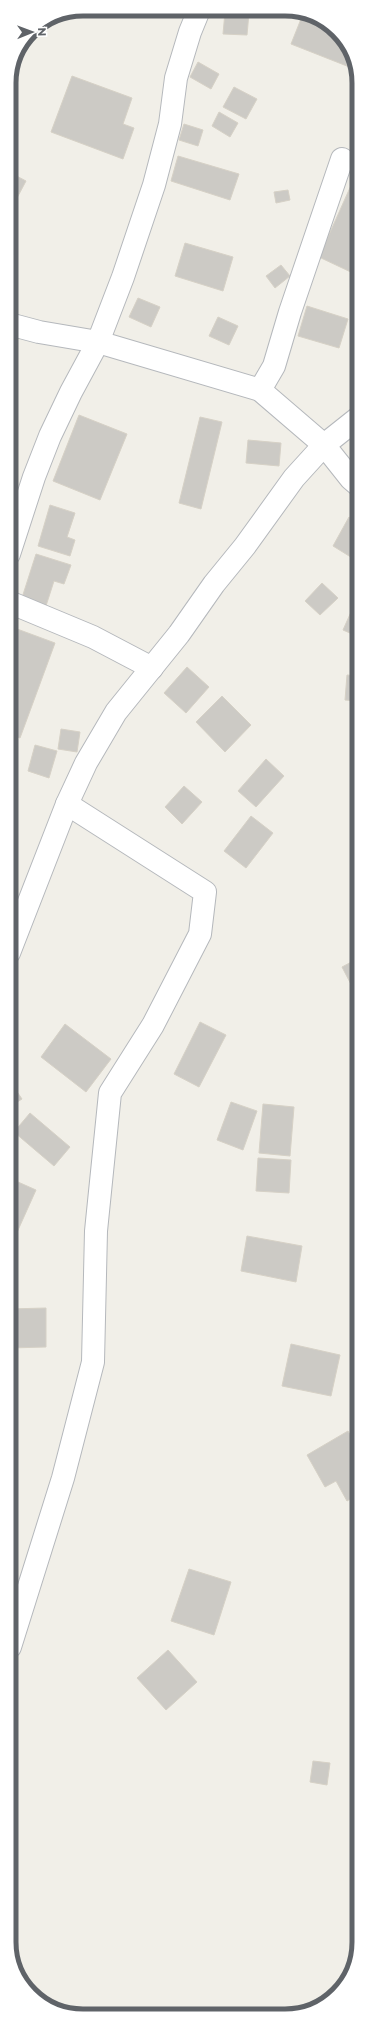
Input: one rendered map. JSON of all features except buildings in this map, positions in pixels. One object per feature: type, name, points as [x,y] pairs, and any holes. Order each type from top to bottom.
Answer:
[{"type":"street","points":[[16,532],[34,476],[50,436],[71,392],[98,342],[154,185],[170,124],[176,78],[197,16]]},
{"type":"street","points":[[260,390],[274,366],[290,312],[342,159]]},
{"type":"street","points":[[16,326],[39,332],[98,342],[260,390],[324,445],[352,480]]},
{"type":"street","points":[[16,935],[67,804],[86,763],[116,712],[179,634],[214,584],[245,546],[294,478],[324,445],[352,423]]},
{"type":"street","points":[[16,605],[93,637],[152,668]]},
{"type":"street","points":[[16,1628],[63,1478],[93,1362],[96,1231],[110,1093],[153,1026],[200,934],[205,892],[67,804]]}]
